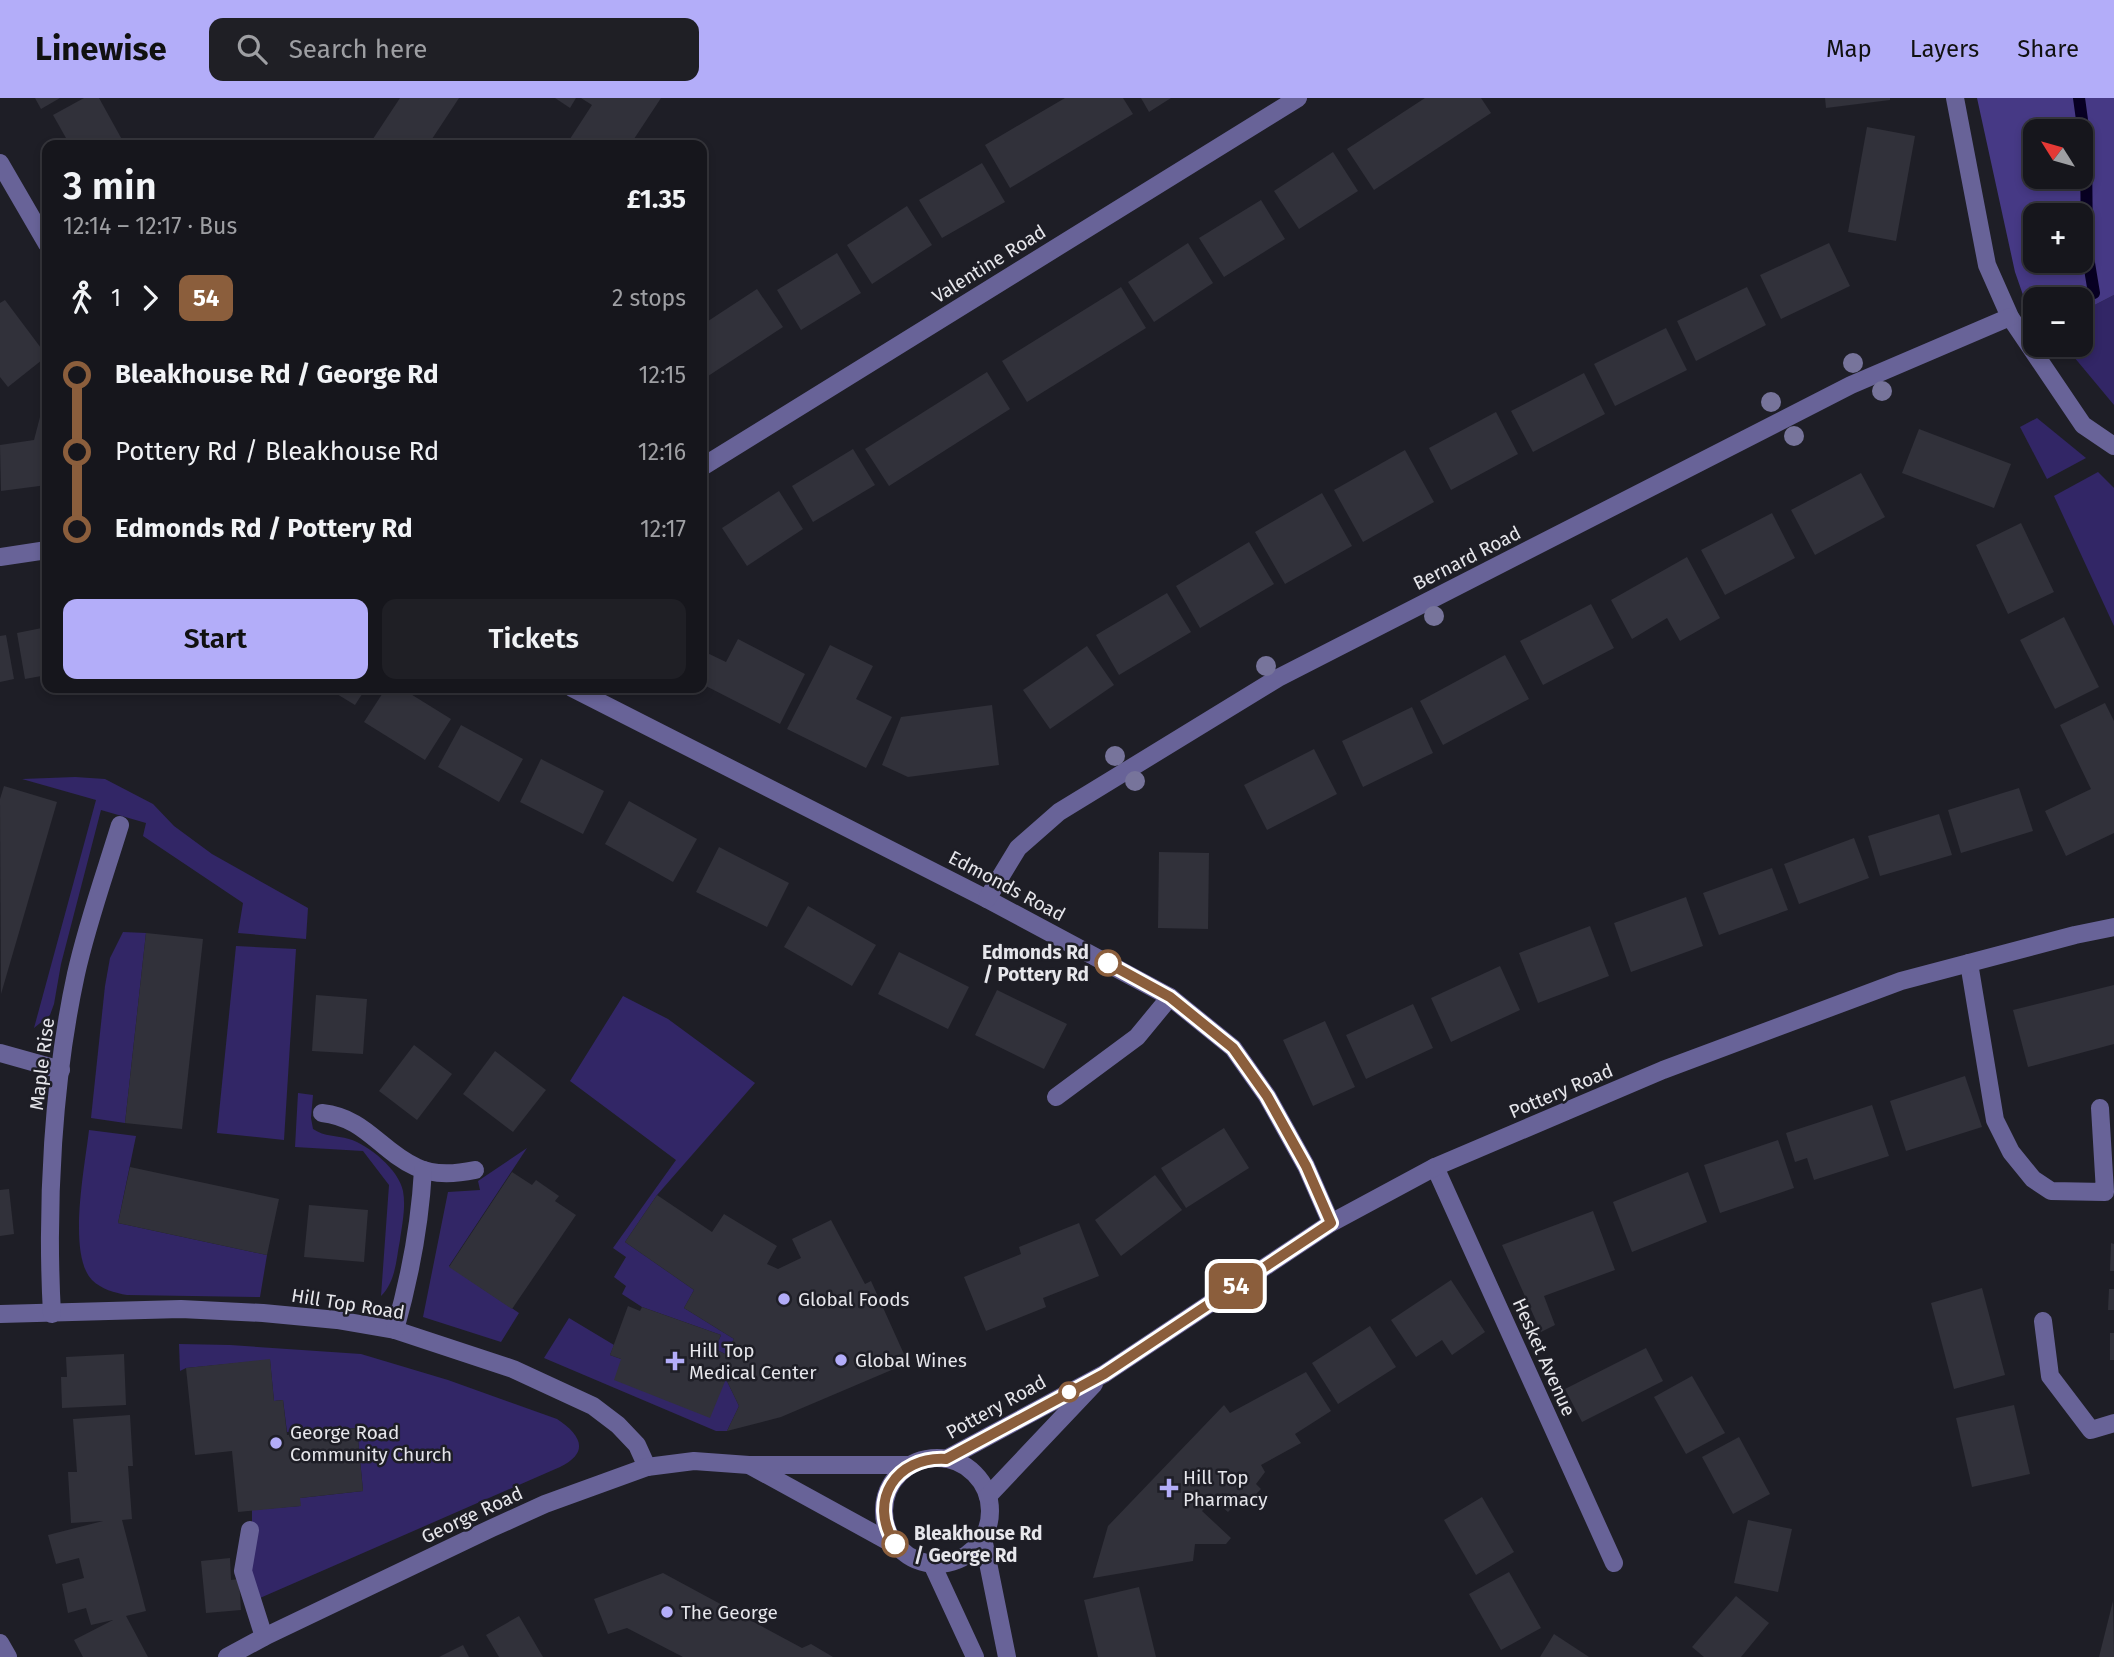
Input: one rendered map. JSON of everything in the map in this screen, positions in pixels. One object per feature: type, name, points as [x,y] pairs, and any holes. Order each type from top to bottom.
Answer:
[{"type":"street","name":"Valentine Road","points":[[707,464],[1298,98]]},
{"type":"street","points":[[1955,98],[1987,265],[2010,317],[2083,425],[2114,446]]},
{"type":"street","points":[[0,163],[42,235]]},
{"type":"street","name":"Bernard Road","points":[[987,899],[1018,848],[1059,812],[1278,678],[1851,385],[2010,317]]},
{"type":"street","points":[[0,557],[42,551]]},
{"type":"street","name":"Edmonds Road","points":[[582,693],[987,899],[1170,997],[1233,1048],[1267,1096],[1306,1166],[1331,1223]]},
{"type":"street","name":"Maple Rise","points":[[52,1314],[50,1225],[61,1070],[76,973],[120,825]]},
{"type":"street","name":"Pottery Road","points":[[946,1459],[1104,1374],[1331,1223],[1435,1167],[1663,1070],[1900,981],[2075,935],[2114,928]]},
{"type":"street","name":"Pottery Road","points":[[2075,935],[2114,942]]},
{"type":"street","points":[[1969,963],[1995,1119],[2011,1152],[2033,1179],[2051,1191],[2105,1192],[2100,1108]]},
{"type":"street","points":[[1056,1097],[1137,1037],[1170,997]]},
{"type":"street","points":[[0,1053],[61,1070]]},
{"type":"street","points":[[322,1113],[341,1115],[358,1124],[393,1153],[423,1170],[458,1173],[475,1170]]},
{"type":"street","name":"Hesket Avenue","points":[[1435,1167],[1614,1563]]},
{"type":"street","points":[[395,1330],[410,1278],[421,1209],[423,1170]]},
{"type":"street","name":"Hill Top Road","points":[[0,1314],[209,1310],[337,1320],[395,1330],[513,1369],[593,1406],[618,1425],[637,1445],[647,1466]]},
{"type":"street","points":[[2043,1321],[2050,1376],[2091,1430],[2114,1423]]},
{"type":"street","name":"Pottery Road","points":[[988,1496],[1104,1374]]},
{"type":"street","points":[[923,1459],[957,1462],[976,1475],[988,1496],[990,1510],[983,1538],[974,1549],[958,1560],[932,1564],[911,1558],[895,1545],[883,1513],[885,1497],[897,1476],[910,1465],[923,1459]]},
{"type":"street","name":"George Road","points":[[227,1657],[264,1636],[492,1528],[545,1504],[647,1466],[694,1461],[749,1465],[910,1465]]},
{"type":"street","name":"George Road","points":[[749,1465],[895,1545]]},
{"type":"street","points":[[250,1530],[243,1571],[264,1636]]},
{"type":"street","points":[[983,1538],[1007,1657]]},
{"type":"street","points":[[932,1564],[970,1655]]},
{"type":"street","points":[[0,1643],[8,1657]]},
{"type":"shaded area","points":[[1977,98],[2114,98],[2114,295],[2093,306],[2093,287],[2023,287],[2023,295],[2015,272]]},
{"type":"shaded area","points":[[2114,295],[2114,405],[2074,357],[2093,357],[2093,306]]},
{"type":"shaded area","points":[[2037,418],[2086,458],[2047,479],[2020,427]]},
{"type":"shaded area","points":[[2098,472],[2114,488],[2114,626],[2054,496]]},
{"type":"shaded area","points":[[22,779],[105,779],[153,804],[174,826],[212,854],[308,908],[306,939],[238,933],[243,903],[143,836],[146,823],[101,810],[61,964],[54,1004],[50,1015],[34,1028],[96,800]]},
{"type":"shaded area","points":[[123,932],[146,933],[125,1123],[91,1118],[105,986],[110,958]]},
{"type":"shaded area","points":[[236,946],[296,949],[284,1140],[217,1133]]},
{"type":"shaded area","points":[[623,996],[668,1019],[755,1083],[657,1195],[625,1242],[694,1290],[684,1308],[734,1339],[725,1354],[715,1349],[721,1335],[642,1307],[622,1294],[626,1286],[614,1277],[626,1257],[613,1248],[676,1160],[570,1081]]},
{"type":"shaded area","points":[[298,1093],[313,1095],[313,1129],[357,1142],[382,1159],[400,1183],[404,1197],[402,1228],[393,1277],[381,1296],[389,1185],[363,1151],[295,1147]]},
{"type":"shaded area","points":[[89,1130],[136,1136],[118,1223],[267,1255],[260,1297],[127,1295],[108,1290],[92,1280],[80,1251],[79,1231]]},
{"type":"shaded area","points":[[527,1148],[449,1266],[519,1313],[501,1342],[423,1317],[448,1192],[480,1190],[478,1181]]},
{"type":"shaded area","points":[[569,1318],[614,1345],[610,1355],[726,1379],[739,1406],[727,1431],[716,1431],[544,1358]]},
{"type":"shaded area","points":[[179,1344],[361,1354],[448,1380],[557,1419],[572,1431],[579,1443],[579,1449],[570,1461],[560,1467],[260,1598],[252,1580],[252,1510],[300,1506],[300,1498],[363,1491],[357,1428],[287,1432],[283,1400],[274,1401],[270,1360],[186,1368],[180,1371]]},
{"type":"building","points":[[35,98],[60,98],[41,109]]},
{"type":"building","points":[[84,98],[99,98],[122,140],[67,140],[53,115]]},
{"type":"building","points":[[400,98],[459,98],[431,140],[372,140]]},
{"type":"building","points":[[555,98],[576,98],[570,108]]},
{"type":"building","points":[[581,98],[661,98],[633,140],[569,140],[592,105]]},
{"type":"building","points":[[1065,98],[1123,98],[1133,114],[1010,188],[985,145]]},
{"type":"building","points":[[1141,98],[1171,98],[1149,112]]},
{"type":"building","points":[[1425,98],[1481,98],[1491,113],[1374,190],[1347,149]]},
{"type":"building","points":[[1825,98],[1890,98],[1890,100],[1826,108]]},
{"type":"building","points":[[1867,127],[1915,136],[1896,241],[1848,232]]},
{"type":"building","points":[[1333,152],[1358,191],[1299,229],[1274,191]]},
{"type":"building","points":[[982,163],[1005,202],[942,238],[919,200]]},
{"type":"building","points":[[1261,200],[1285,239],[1224,277],[1199,238]]},
{"type":"building","points":[[907,206],[932,245],[872,284],[847,245]]},
{"type":"building","points":[[1188,243],[1213,283],[1154,322],[1128,282]]},
{"type":"building","points":[[1829,243],[1850,286],[1781,319],[1760,275]]},
{"type":"building","points":[[837,253],[861,293],[801,330],[777,290]]},
{"type":"building","points":[[1121,287],[1146,328],[1027,402],[1002,361]]},
{"type":"building","points":[[1747,287],[1766,325],[1696,361],[1677,321]]},
{"type":"building","points":[[757,289],[783,327],[707,377],[707,322]]},
{"type":"building","points":[[5,300],[42,349],[42,360],[8,387],[0,377],[0,303]]},
{"type":"building","points":[[1666,328],[1687,370],[1615,406],[1594,364]]},
{"type":"building","points":[[987,372],[1010,409],[889,486],[865,449]]},
{"type":"building","points":[[1584,373],[1605,414],[1533,452],[1511,411]]},
{"type":"building","points":[[42,409],[42,486],[1,491],[0,445],[34,440]]},
{"type":"building","points":[[1496,412],[1518,454],[1451,490],[1429,448]]},
{"type":"building","points":[[1919,429],[2011,464],[1994,508],[1902,473]]},
{"type":"building","points":[[853,449],[875,485],[813,522],[792,486]]},
{"type":"building","points":[[1405,450],[1434,502],[1363,542],[1334,490]]},
{"type":"building","points":[[1861,473],[1885,517],[1815,555],[1791,510]]},
{"type":"building","points":[[779,491],[803,529],[747,566],[722,528]]},
{"type":"building","points":[[1322,493],[1352,546],[1285,584],[1255,532]]},
{"type":"building","points":[[1772,513],[1795,558],[1725,595],[1701,550]]},
{"type":"building","points":[[2021,523],[2054,592],[2008,614],[1976,545]]},
{"type":"building","points":[[1249,542],[1274,584],[1200,628],[1176,586]]},
{"type":"building","points":[[1687,557],[1720,618],[1680,641],[1667,618],[1632,639],[1611,600]]},
{"type":"building","points":[[1167,593],[1191,632],[1119,675],[1096,635]]},
{"type":"building","points":[[1591,604],[1614,648],[1543,685],[1520,641]]},
{"type":"building","points":[[2064,617],[2099,687],[2055,709],[2020,640]]},
{"type":"building","points":[[42,628],[42,676],[25,679],[17,633]]},
{"type":"building","points":[[6,635],[14,679],[0,682],[0,636]]},
{"type":"building","points":[[738,639],[805,674],[780,724],[707,687],[707,653],[726,662]]},
{"type":"building","points":[[830,645],[873,666],[856,699],[892,717],[866,768],[787,729]]},
{"type":"building","points":[[1087,646],[1114,685],[1050,729],[1023,690]]},
{"type":"building","points":[[1505,655],[1529,699],[1443,745],[1420,701]]},
{"type":"building","points":[[335,693],[363,693],[355,705]]},
{"type":"building","points":[[383,693],[409,693],[451,719],[425,760],[364,722]]},
{"type":"building","points":[[2105,703],[2114,721],[2114,833],[2066,856],[2045,811],[2091,789],[2060,725]]},
{"type":"building","points":[[992,705],[999,765],[908,777],[882,765],[901,717]]},
{"type":"building","points":[[1412,707],[1433,753],[1363,787],[1342,741]]},
{"type":"building","points":[[461,725],[523,759],[499,802],[438,767]]},
{"type":"building","points":[[1314,749],[1337,794],[1267,830],[1244,785]]},
{"type":"building","points":[[541,759],[604,791],[583,834],[520,802]]},
{"type":"building","points":[[4,786],[57,802],[1,994],[0,799]]},
{"type":"building","points":[[2019,788],[2033,831],[1961,853],[1948,810]]},
{"type":"building","points":[[629,801],[697,839],[673,882],[605,844]]},
{"type":"building","points":[[1939,814],[1952,855],[1880,876],[1868,836]]},
{"type":"building","points":[[1854,838],[1869,878],[1799,904],[1784,864]]},
{"type":"building","points":[[719,847],[789,883],[767,927],[696,892]]},
{"type":"building","points":[[1159,852],[1209,853],[1208,929],[1158,928]]},
{"type":"building","points":[[1772,868],[1788,910],[1719,935],[1703,893]]},
{"type":"building","points":[[1686,897],[1703,946],[1631,972],[1614,923]]},
{"type":"building","points":[[808,906],[876,945],[852,986],[784,947]]},
{"type":"building","points":[[1590,926],[1609,976],[1538,1003],[1519,953]]},
{"type":"building","points":[[146,933],[203,939],[182,1129],[125,1123]]},
{"type":"building","points":[[899,952],[969,987],[948,1029],[878,994]]},
{"type":"building","points":[[1500,966],[1520,1010],[1451,1042],[1431,998]]},
{"type":"building","points":[[2114,985],[2114,1044],[2028,1067],[2013,1010]]},
{"type":"building","points":[[997,990],[1067,1024],[1044,1069],[975,1035]]},
{"type":"building","points":[[316,995],[367,999],[363,1054],[312,1051]]},
{"type":"building","points":[[1413,1004],[1433,1048],[1366,1079],[1346,1035]]},
{"type":"building","points":[[1325,1021],[1355,1087],[1313,1106],[1283,1040]]},
{"type":"building","points":[[414,1045],[452,1074],[417,1120],[379,1091]]},
{"type":"building","points":[[495,1051],[546,1090],[513,1132],[463,1094]]},
{"type":"building","points":[[1965,1076],[1982,1127],[1906,1151],[1890,1101]]},
{"type":"building","points":[[1872,1105],[1889,1156],[1814,1180],[1807,1158],[1795,1162],[1786,1133]]},
{"type":"building","points":[[1224,1128],[1249,1168],[1186,1208],[1161,1168]]},
{"type":"building","points":[[1778,1140],[1794,1188],[1720,1213],[1704,1165]]},
{"type":"building","points":[[130,1167],[279,1199],[267,1255],[118,1223]]},
{"type":"building","points":[[512,1172],[532,1185],[536,1180],[559,1196],[555,1201],[576,1215],[512,1309],[449,1267]]},
{"type":"building","points":[[1688,1172],[1707,1222],[1632,1252],[1613,1202]]},
{"type":"building","points":[[1155,1175],[1182,1210],[1121,1256],[1095,1220]]},
{"type":"building","points":[[9,1189],[14,1234],[0,1236],[0,1190]]},
{"type":"building","name":"Global Foods","points":[[657,1195],[712,1232],[724,1214],[777,1246],[767,1264],[778,1269],[801,1258],[792,1239],[831,1220],[865,1284],[871,1281],[908,1363],[781,1417],[727,1431],[739,1406],[726,1379],[710,1418],[614,1380],[621,1359],[610,1355],[628,1306],[640,1311],[642,1307],[721,1335],[715,1349],[725,1354],[734,1339],[684,1308],[694,1290],[625,1242]]},
{"type":"building","points":[[309,1205],[368,1210],[364,1262],[304,1257]]},
{"type":"building","points":[[1593,1211],[1615,1270],[1544,1296],[1555,1325],[1541,1332],[1502,1245]]},
{"type":"building","points":[[1079,1223],[1099,1276],[1043,1298],[1046,1307],[986,1331],[964,1277],[1021,1254],[1019,1247]]},
{"type":"building","points":[[2111,1243],[2114,1244],[2114,1271],[2110,1271]]},
{"type":"building","points":[[1451,1280],[1485,1332],[1452,1355],[1442,1340],[1416,1357],[1391,1320]]},
{"type":"building","points":[[1982,1288],[2005,1375],[1954,1389],[1931,1303]]},
{"type":"building","points":[[2109,1289],[2114,1289],[2114,1310],[2108,1310]]},
{"type":"building","points":[[1370,1326],[1396,1367],[1338,1404],[1312,1363]]},
{"type":"building","points":[[2110,1333],[2114,1333],[2114,1360],[2110,1360]]},
{"type":"building","points":[[1646,1348],[1663,1381],[1582,1422],[1565,1389]]},
{"type":"building","points":[[124,1354],[126,1405],[62,1408],[61,1377],[67,1377],[66,1357]]},
{"type":"building","name":"George Road Community Church","points":[[270,1359],[274,1401],[283,1400],[287,1435],[357,1428],[363,1491],[300,1498],[301,1506],[238,1512],[232,1451],[195,1455],[186,1368]]},
{"type":"building","points":[[1306,1372],[1331,1411],[1295,1434],[1301,1443],[1261,1465],[1265,1472],[1256,1484],[1261,1489],[1244,1506],[1238,1501],[1228,1512],[1213,1499],[1202,1511],[1231,1538],[1226,1544],[1195,1544],[1193,1561],[1093,1578],[1108,1526],[1224,1405],[1230,1413]]},
{"type":"building","points":[[1692,1376],[1725,1433],[1686,1454],[1654,1397]]},
{"type":"building","points":[[2014,1405],[2030,1474],[1972,1487],[1956,1418]]},
{"type":"building","points":[[130,1415],[133,1466],[128,1466],[132,1519],[122,1520],[146,1611],[126,1616],[148,1657],[83,1657],[74,1640],[113,1620],[91,1625],[86,1608],[68,1613],[62,1584],[84,1578],[79,1558],[56,1564],[48,1535],[103,1521],[71,1523],[68,1472],[77,1472],[73,1419]]},
{"type":"building","points":[[1739,1437],[1770,1494],[1733,1514],[1702,1457]]},
{"type":"building","points":[[1482,1497],[1514,1552],[1476,1575],[1444,1520]]},
{"type":"building","points":[[1748,1520],[1792,1529],[1778,1592],[1734,1583]]},
{"type":"building","points":[[230,1558],[231,1580],[239,1579],[241,1610],[206,1613],[201,1561]]},
{"type":"building","points":[[1509,1572],[1541,1628],[1501,1650],[1469,1594]]},
{"type":"building","name":"The George","points":[[663,1573],[802,1648],[811,1644],[833,1657],[683,1657],[627,1628],[608,1634],[594,1599]]},
{"type":"building","points":[[1139,1587],[1156,1657],[1098,1657],[1084,1600]]},
{"type":"building","points":[[1736,1596],[1769,1623],[1741,1657],[1704,1657],[1692,1647]]},
{"type":"building","points":[[2113,1601],[2114,1657],[2099,1657]]},
{"type":"building","points":[[519,1616],[543,1657],[499,1657],[486,1635]]},
{"type":"building","points":[[1554,1634],[1589,1657],[1540,1657]]},
{"type":"building","points":[[463,1645],[469,1657],[439,1657]]},
{"type":"waterway","points":[[2079,98],[2086,149],[2087,251],[2094,293]]},
{"type":"bus line","name":"54","points":[[895,1544],[889,1536],[883,1513],[885,1497],[897,1476],[910,1465],[923,1459],[946,1459],[1104,1374],[1331,1223],[1306,1166],[1267,1096],[1233,1048],[1170,997],[1108,963]]},
{"type":"place","name":"Edmonds Rd / Pottery Rd","points":[[1108,963]]},
{"type":"place","name":"Global Foods","points":[[784,1299]]},
{"type":"place","name":"Global Wines","points":[[841,1360]]},
{"type":"place","name":"Hill Top Medical Center","points":[[675,1361]]},
{"type":"place","name":"George Road Community Church","points":[[276,1443]]},
{"type":"place","name":"Hill Top Pharmacy","points":[[1169,1488]]},
{"type":"place","name":"Bleakhouse Rd / George Rd","points":[[895,1544]]},
{"type":"place","name":"The George","points":[[667,1612]]}]
